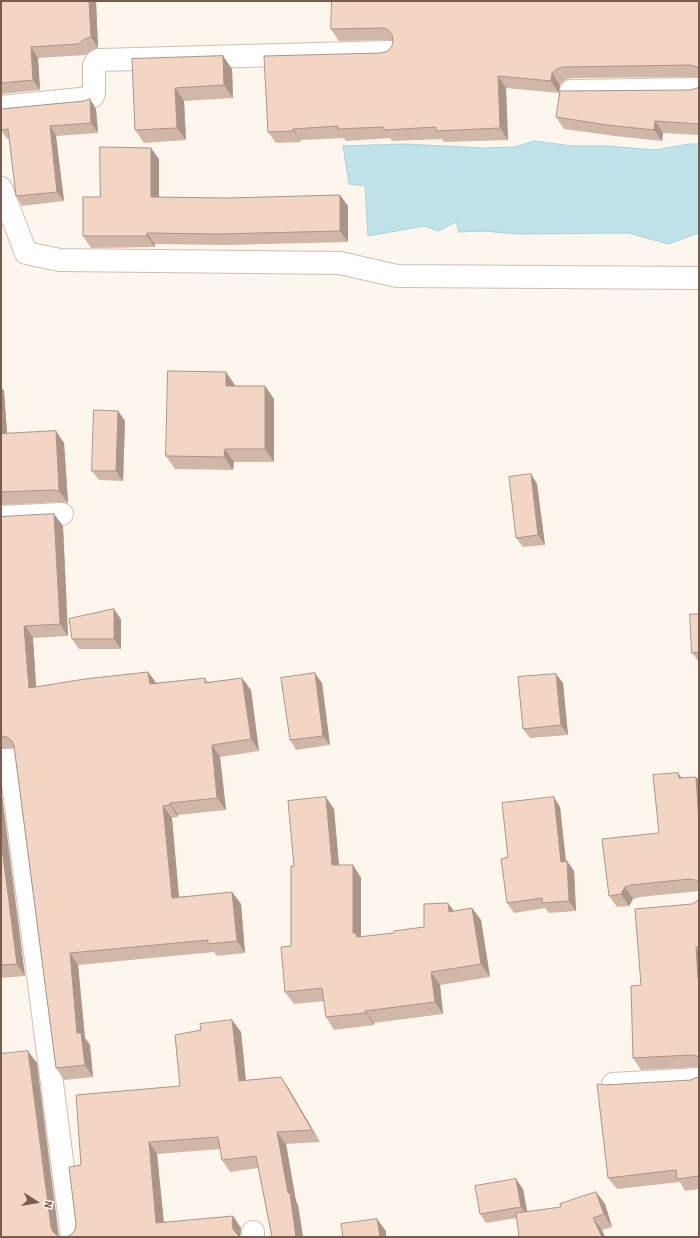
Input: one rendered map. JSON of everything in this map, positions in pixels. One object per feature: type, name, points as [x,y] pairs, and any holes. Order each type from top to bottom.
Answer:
[{"type":"street","points":[[1,107],[90,98],[93,96],[94,92],[94,65],[99,60],[389,52]]},
{"type":"street","points":[[571,90],[699,89]]},
{"type":"street","points":[[1,188],[26,252],[60,260],[340,263],[397,276],[699,278]]},
{"type":"street","points":[[1,517],[62,514]]},
{"type":"street","points":[[1,760],[10,760],[72,1237]]},
{"type":"street","points":[[613,1084],[699,1079]]},
{"type":"water","points":[[535,141],[572,146],[607,146],[655,150],[689,144],[699,144],[699,233],[668,244],[629,233],[518,234],[483,231],[459,232],[456,222],[438,231],[424,226],[368,236],[365,186],[349,184],[343,146],[403,144],[484,148],[514,147]]},
{"type":"building","points":[[1,1],[89,1],[91,37],[78,44],[31,47],[33,80],[1,83]]},
{"type":"building","points":[[332,1],[699,1],[699,69],[691,65],[563,67],[552,73],[551,81],[498,76],[500,128],[436,131],[436,127],[384,130],[384,127],[338,129],[338,126],[268,132],[264,56],[381,53],[388,51],[392,46],[392,34],[387,29],[331,29]]},
{"type":"building","points":[[223,56],[224,85],[175,88],[177,128],[135,130],[132,59]]},
{"type":"building","points":[[699,87],[699,124],[655,121],[654,130],[607,125],[556,117],[560,91],[691,90]]},
{"type":"building","points":[[90,99],[91,123],[50,126],[57,192],[16,196],[8,129],[1,130],[1,109],[84,101]]},
{"type":"building","points":[[100,147],[151,148],[151,197],[228,198],[340,195],[340,231],[218,234],[147,233],[147,236],[83,236],[83,197],[100,197]]},
{"type":"building","points":[[168,371],[226,372],[226,386],[265,386],[265,449],[225,449],[224,457],[166,456]]},
{"type":"building","points":[[94,410],[118,411],[116,471],[92,471]]},
{"type":"building","points":[[56,431],[59,491],[1,492],[1,434]]},
{"type":"building","points":[[531,474],[538,535],[516,538],[509,477]]},
{"type":"building","points":[[54,514],[60,624],[24,627],[29,688],[85,679],[148,672],[150,684],[205,678],[205,683],[242,678],[251,739],[212,745],[217,798],[170,803],[170,805],[163,806],[172,898],[232,892],[237,941],[208,944],[208,940],[70,953],[77,1033],[81,1033],[85,1065],[56,1068],[14,746],[12,741],[7,737],[1,736],[1,517]]},
{"type":"building","points":[[114,609],[114,639],[72,639],[69,619]]},
{"type":"building","points":[[690,614],[699,614],[699,652],[692,653]]},
{"type":"building","points":[[315,673],[323,736],[290,740],[281,678]]},
{"type":"building","points":[[556,674],[561,725],[523,729],[518,677]]},
{"type":"building","points":[[678,773],[679,778],[696,777],[699,823],[699,882],[689,879],[631,885],[625,887],[621,894],[609,896],[602,839],[659,833],[653,775]]},
{"type":"building","points":[[326,797],[332,865],[353,865],[353,933],[356,933],[357,937],[394,933],[394,931],[424,927],[424,904],[448,903],[449,912],[472,908],[481,964],[431,972],[435,1002],[365,1011],[366,1013],[326,1017],[322,988],[285,992],[281,947],[291,946],[291,866],[294,866],[288,801]]},
{"type":"building","points":[[554,797],[561,862],[567,861],[569,901],[542,903],[542,898],[507,903],[501,859],[508,857],[502,803]]},
{"type":"building","points":[[1,840],[17,964],[1,965]]},
{"type":"building","points":[[699,900],[699,947],[696,947],[699,978],[699,1058],[697,1056],[690,1055],[633,1058],[631,986],[641,985],[635,909],[692,904]]},
{"type":"building","points":[[232,1020],[239,1081],[281,1077],[312,1130],[277,1132],[288,1193],[290,1193],[296,1237],[272,1237],[256,1156],[222,1160],[218,1137],[149,1142],[156,1223],[233,1216],[232,1225],[234,1231],[240,1237],[66,1237],[71,1235],[75,1230],[76,1224],[69,1167],[81,1165],[76,1095],[180,1086],[175,1035],[201,1030],[200,1024]]},
{"type":"building","points":[[28,1051],[51,1227],[53,1232],[58,1236],[63,1237],[1,1237],[1,1054]]},
{"type":"building","points":[[699,1076],[699,1176],[677,1179],[676,1170],[608,1178],[597,1084],[605,1085],[691,1080]]},
{"type":"building","points":[[516,1179],[521,1207],[480,1214],[475,1186]]},
{"type":"building","points":[[596,1192],[604,1214],[593,1218],[602,1237],[519,1237],[516,1213],[561,1207],[560,1204]]},
{"type":"building","points":[[377,1219],[380,1237],[343,1237],[341,1224]]}]
